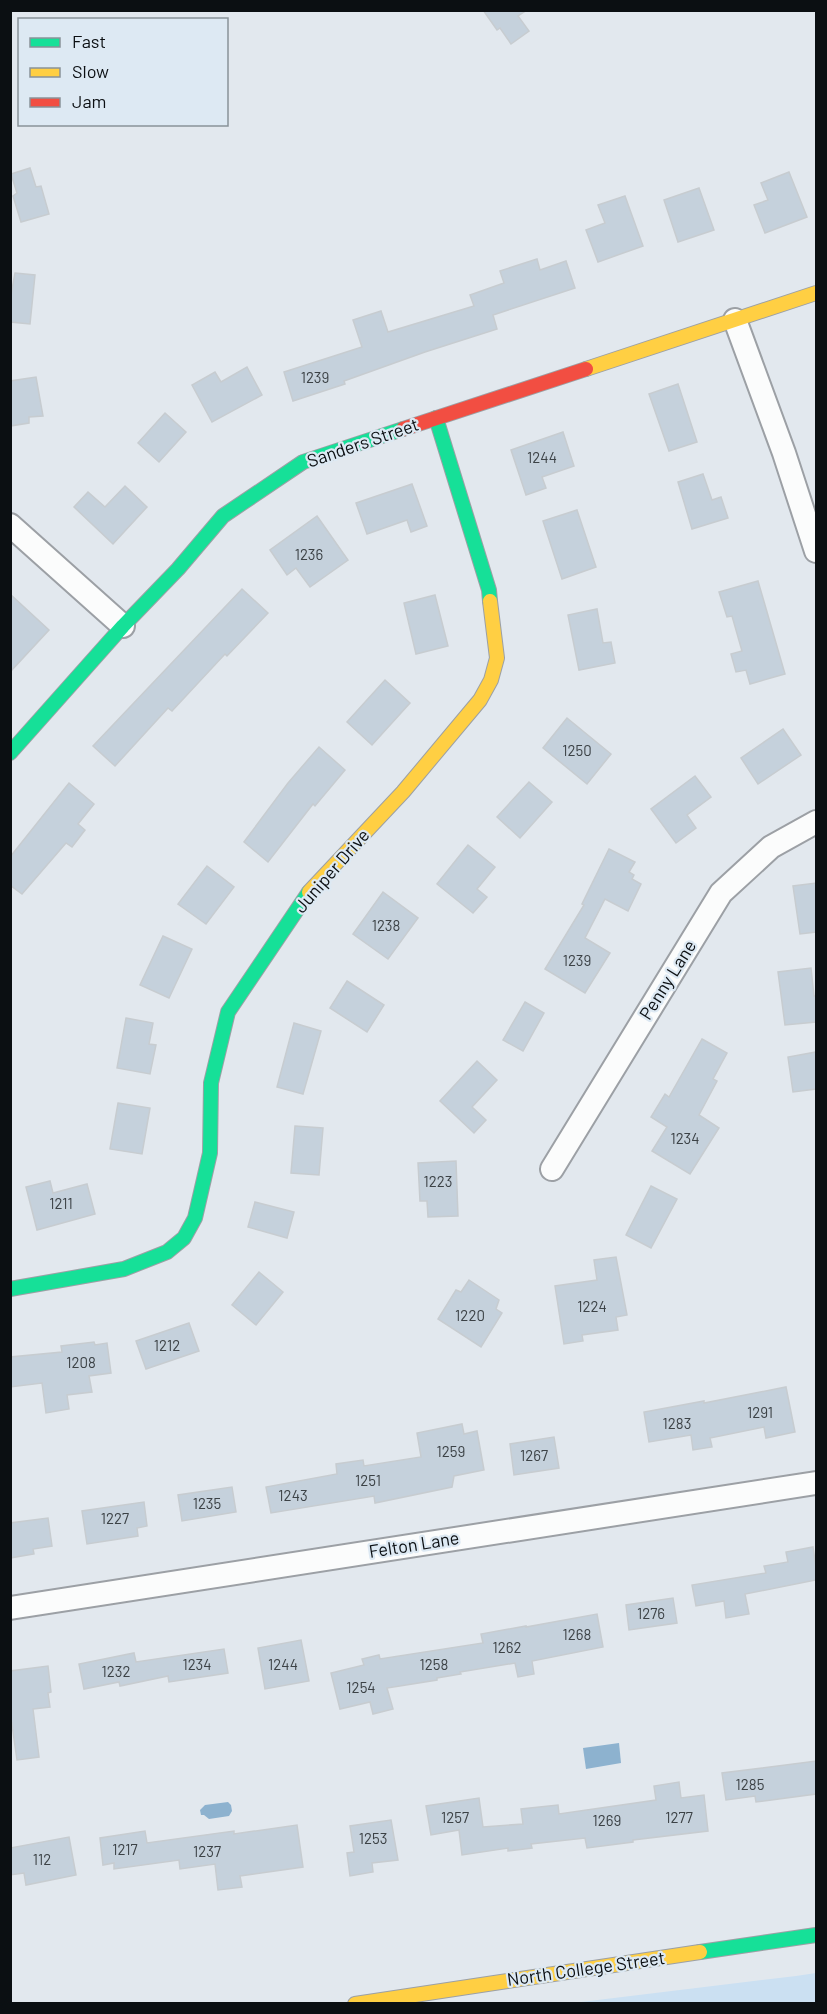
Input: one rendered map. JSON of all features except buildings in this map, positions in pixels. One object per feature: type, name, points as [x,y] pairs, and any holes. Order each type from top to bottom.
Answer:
[{"type":"street","name":"Sanders Street","points":[[10,753],[123,626],[178,569],[223,516],[303,462],[816,293]]},
{"type":"street","points":[[735,320],[784,453],[816,551]]},
{"type":"street","name":"Juniper Drive","points":[[10,1288],[124,1269],[167,1252],[184,1238],[195,1218],[210,1154],[212,1083],[228,1012],[306,896],[403,792],[480,700],[491,680],[497,658],[489,590],[435,418]]},
{"type":"street","points":[[10,525],[123,626]]},
{"type":"street","name":"Penny Lane","points":[[552,1169],[721,893],[771,847],[816,822]]},
{"type":"street","name":"Felton Lane","points":[[10,1608],[816,1483]]},
{"type":"street","name":"North College Street","points":[[356,2004],[816,1935]]},
{"type":"shaded area","points":[[816,1973],[816,2003],[573,2003],[796,1976]]},
{"type":"water","points":[[619,1743],[621,1763],[586,1769],[583,1748]]},
{"type":"water","points":[[228,1802],[232,1811],[229,1816],[209,1819],[201,1815],[200,1810],[205,1805]]},
{"type":"traffic: fast","points":[[436,418],[489,590],[490,601]]},
{"type":"traffic: fast","points":[[10,753],[123,626],[178,569],[223,516],[303,462],[403,429]]},
{"type":"traffic: fast","points":[[10,1289],[124,1269],[167,1252],[184,1238],[195,1218],[210,1153],[211,1083],[228,1012],[309,892]]},
{"type":"traffic: fast","points":[[700,1952],[816,1935]]},
{"type":"traffic: slow","points":[[586,369],[816,293]]},
{"type":"traffic: slow","points":[[309,892],[403,792],[480,700],[491,680],[497,658],[490,601]]},
{"type":"traffic: slow","points":[[355,2004],[700,1952]]},
{"type":"traffic: jam","points":[[403,429],[586,369]]}]
